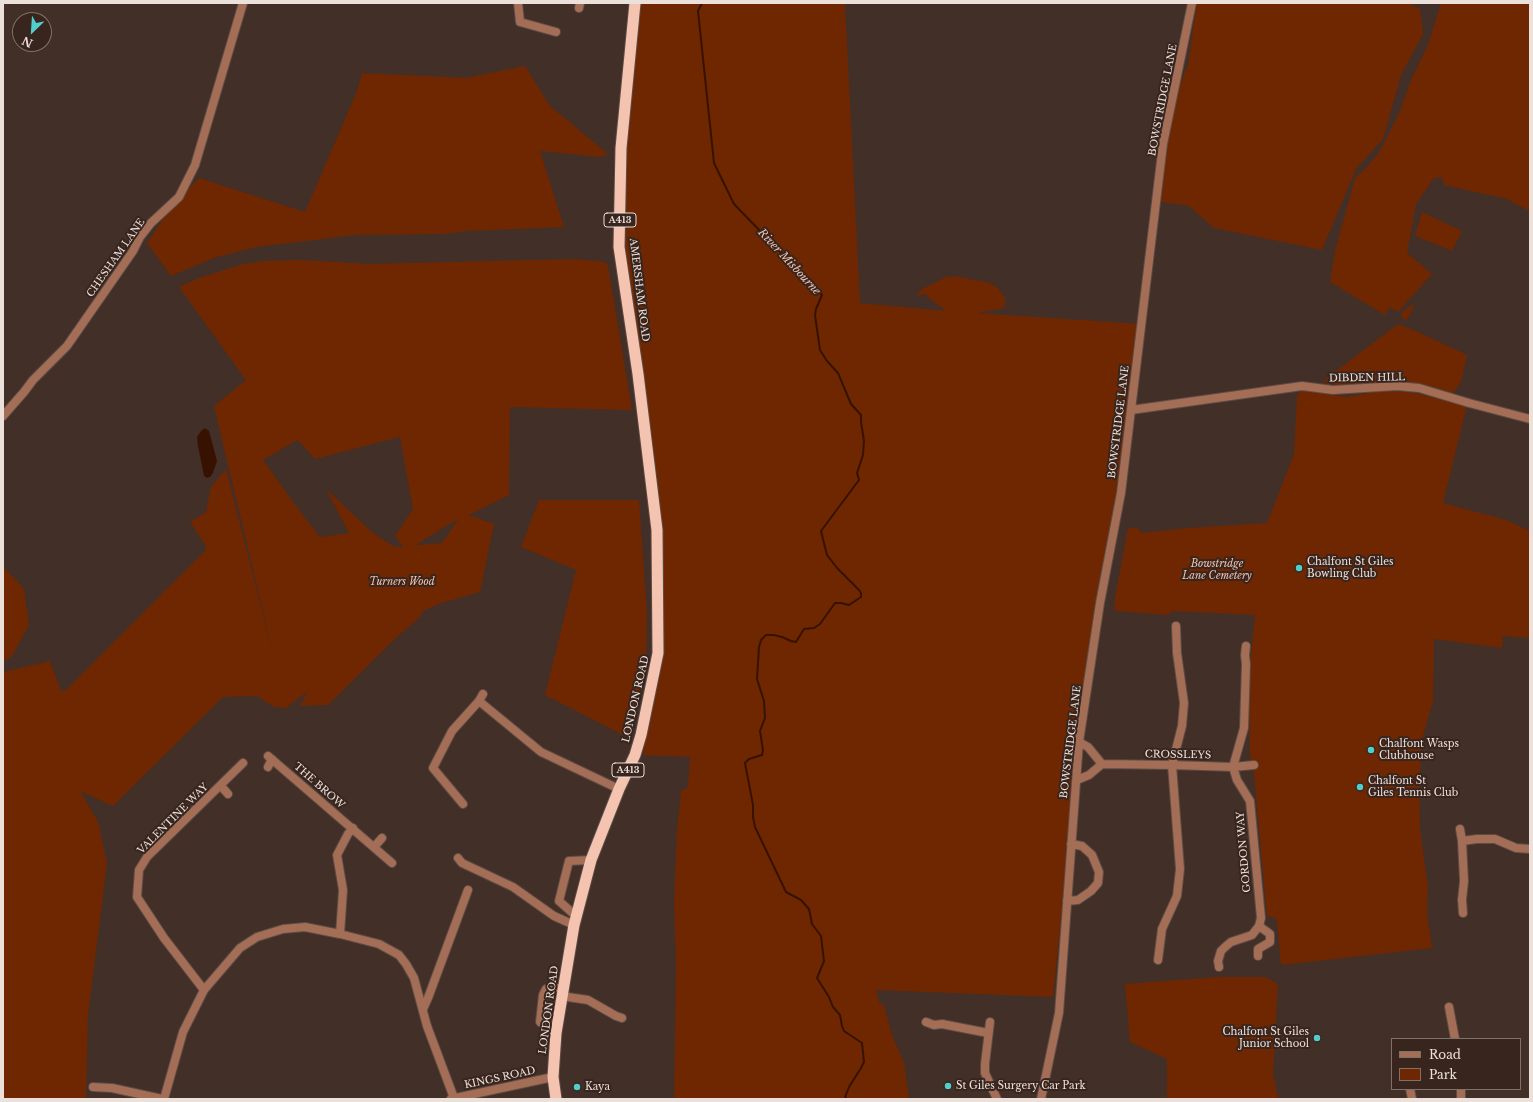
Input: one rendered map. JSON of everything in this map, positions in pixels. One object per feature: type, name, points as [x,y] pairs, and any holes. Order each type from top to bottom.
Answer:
[{"type":"highway","name":"AMERSHAM ROAD","points":[[635,3],[621,148],[620,247],[646,435]]},
{"type":"highway","name":"LONDON ROAD","points":[[556,1099],[553,1077],[556,1033],[575,921],[591,860],[641,736],[658,653],[657,530],[646,435]]},
{"type":"street","name":"CHESHAM LANE","points":[[3,416],[33,380],[67,346],[133,251],[140,237],[179,197],[195,165],[243,3]]},
{"type":"street","points":[[518,3],[520,22],[556,32]]},
{"type":"street","name":"BOWSTRIDGE LANE","points":[[1041,1099],[1059,1013],[1066,901],[1079,742],[1100,603],[1121,493],[1163,144],[1192,3]]},
{"type":"street","name":"DIBDEN HILL","points":[[1131,410],[1302,386],[1333,390],[1397,386],[1418,388],[1469,404],[1530,419]]},
{"type":"street","points":[[1158,960],[1162,929],[1177,896],[1180,869],[1172,765],[1182,726],[1184,703],[1177,653],[1176,626]]},
{"type":"street","points":[[1233,767],[1244,728],[1246,646]]},
{"type":"street","points":[[463,804],[433,768],[452,731],[481,698],[541,752],[619,790]]},
{"type":"street","points":[[1077,780],[1089,775],[1102,764],[1088,747],[1079,742]]},
{"type":"street","name":"THE BROW","points":[[268,767],[270,757],[392,863]]},
{"type":"street","name":"VALENTINE WAY","points":[[204,990],[164,938],[137,897],[138,870],[146,857],[221,786],[243,763]]},
{"type":"street","name":"CROSSLEYS","points":[[1102,764],[1233,767],[1254,765]]},
{"type":"street","name":"GORDON WAY","points":[[1233,767],[1237,780],[1250,801],[1261,918],[1259,926]]},
{"type":"street","name":"VALENTINE WAY","points":[[221,786],[228,794]]},
{"type":"street","points":[[340,934],[343,890],[338,855],[348,834],[353,828]]},
{"type":"street","points":[[1460,829],[1464,881],[1462,900],[1463,913]]},
{"type":"street","points":[[374,847],[382,838]]},
{"type":"street","points":[[1462,841],[1495,839],[1516,848],[1530,849]]},
{"type":"street","points":[[1066,901],[1078,900],[1091,892],[1098,883],[1099,872],[1092,855],[1082,846],[1071,844]]},
{"type":"street","points":[[458,858],[462,863],[513,887],[554,916],[575,921]]},
{"type":"street","points":[[575,921],[559,901],[569,861],[591,860]]},
{"type":"street","points":[[423,1009],[468,890]]},
{"type":"street","points":[[1219,967],[1218,961],[1225,947],[1231,942],[1252,935],[1259,926],[1270,934],[1270,942],[1258,949],[1258,956]]},
{"type":"street","points":[[93,1087],[112,1088],[163,1099],[183,1032],[204,990],[240,948],[257,937],[283,928],[305,927],[379,944],[399,955],[414,978],[427,1026],[453,1099]]},
{"type":"street","points":[[556,1033],[540,1022],[543,995],[546,990],[552,987],[562,993],[588,1000],[622,1018]]},
{"type":"street","points":[[1449,1007],[1455,1038]]},
{"type":"street","points":[[926,1022],[934,1025],[942,1024],[988,1033]]},
{"type":"street","points":[[990,1022],[985,1073],[997,1099]]},
{"type":"street","name":"KINGS ROAD","points":[[453,1099],[553,1077]]},
{"type":"green space","points":[[635,3],[845,3],[860,303],[946,311],[930,299],[926,294],[916,296],[922,289],[946,277],[955,276],[990,283],[998,288],[1003,295],[1005,299],[1004,308],[978,313],[1140,324],[1121,493],[1076,718],[1079,742],[1053,997],[876,990],[880,1004],[884,1005],[892,1035],[904,1063],[909,1099],[674,1099],[676,967],[674,900],[677,832],[681,791],[688,787],[690,757],[643,755],[658,653],[655,517],[619,247]]},
{"type":"green space","points":[[1197,3],[1408,3],[1420,9],[1423,34],[1401,75],[1383,139],[1356,169],[1322,250],[1214,228],[1189,206],[1156,201],[1171,106],[1188,65]]},
{"type":"green space","points":[[1441,3],[1530,3],[1530,209],[1529,211],[1507,199],[1444,185],[1442,177],[1434,178],[1416,204],[1407,253],[1432,274],[1398,312],[1390,307],[1385,315],[1330,282],[1335,251],[1355,178],[1366,168],[1380,151],[1401,109],[1411,80],[1428,45]]},
{"type":"green space","points":[[525,66],[550,106],[608,154],[600,157],[540,151],[564,227],[467,231],[445,234],[356,235],[256,247],[214,258],[171,276],[147,243],[169,210],[199,178],[305,212],[357,91],[362,73],[466,78]]},
{"type":"green space","points":[[1422,212],[1462,231],[1452,251],[1415,236]]},
{"type":"green space","name":"Turners Wood","points":[[575,259],[605,262],[608,266],[632,410],[510,407],[509,495],[469,515],[494,524],[480,592],[441,603],[423,611],[420,617],[397,637],[328,705],[300,706],[308,691],[286,708],[274,707],[257,696],[223,697],[113,806],[80,791],[98,822],[107,863],[88,1016],[86,1099],[3,1099],[3,672],[50,661],[61,691],[65,691],[163,593],[164,590],[168,588],[205,551],[206,546],[190,522],[206,512],[211,487],[226,469],[274,658],[214,406],[246,380],[179,287],[199,278],[243,264],[264,261],[301,260],[369,264]],"holes":[[[400,437],[413,509],[395,536],[403,546],[395,547],[373,533],[326,489],[349,533],[320,537],[263,460],[298,440],[315,459]],[[458,520],[442,543],[416,545],[449,524]]]},
{"type":"green space","points":[[1415,303],[1409,317],[1406,320],[1403,319],[1401,316],[1403,311]]},
{"type":"green space","points":[[1398,324],[1467,355],[1461,382],[1452,394],[1414,386],[1339,387],[1323,381]]},
{"type":"green space","name":"Bowstridge Lane Cemetery","points":[[1302,390],[1347,397],[1385,390],[1414,393],[1467,405],[1443,503],[1506,520],[1530,531],[1530,638],[1503,636],[1502,648],[1434,639],[1433,701],[1422,739],[1419,788],[1420,829],[1428,888],[1427,913],[1432,948],[1281,965],[1277,921],[1274,917],[1267,916],[1254,773],[1250,758],[1249,695],[1255,615],[1172,611],[1169,615],[1115,611],[1115,598],[1128,528],[1138,528],[1141,533],[1188,528],[1267,523],[1294,454],[1297,396]]},
{"type":"green space","points":[[539,500],[639,500],[647,614],[646,668],[627,737],[545,695],[576,570],[521,547]]},
{"type":"green space","points":[[3,566],[24,589],[29,625],[12,656],[3,662]]},
{"type":"green space","points":[[1219,977],[1266,977],[1278,984],[1273,1074],[1278,1099],[1167,1099],[1167,1059],[1130,1042],[1125,984]]},
{"type":"shaded area","points":[[205,428],[209,431],[217,461],[213,473],[207,478],[204,476],[197,437]]},
{"type":"waterway","name":"River Misbourne","points":[[702,3],[698,11],[714,163],[734,204],[822,295],[815,315],[820,350],[827,361],[838,373],[851,404],[861,415],[864,441],[863,455],[857,473],[859,480],[821,531],[827,555],[837,568],[859,590],[861,597],[849,605],[835,603],[820,624],[814,628],[804,629],[796,642],[774,635],[766,635],[761,640],[759,647],[757,679],[764,701],[765,718],[760,731],[763,750],[762,755],[749,759],[745,763],[753,805],[755,827],[786,892],[801,900],[809,909],[812,924],[821,936],[824,961],[817,978],[829,997],[833,1007],[840,1015],[844,1031],[862,1043],[864,1062],[849,1087],[845,1097],[847,1099]]},
{"type":"place","name":"Chalfont St Giles Bowling Club","points":[[1299,568]]},
{"type":"place","name":"Chalfont Wasps Clubhouse","points":[[1371,750]]},
{"type":"place","name":"Chalfont St Giles Tennis Club","points":[[1360,787]]},
{"type":"place","name":"Chalfont St Giles Junior School","points":[[1317,1038]]},
{"type":"place","name":"St Giles Surgery Car Park","points":[[948,1086]]},
{"type":"place","name":"Kaya","points":[[577,1087]]}]
